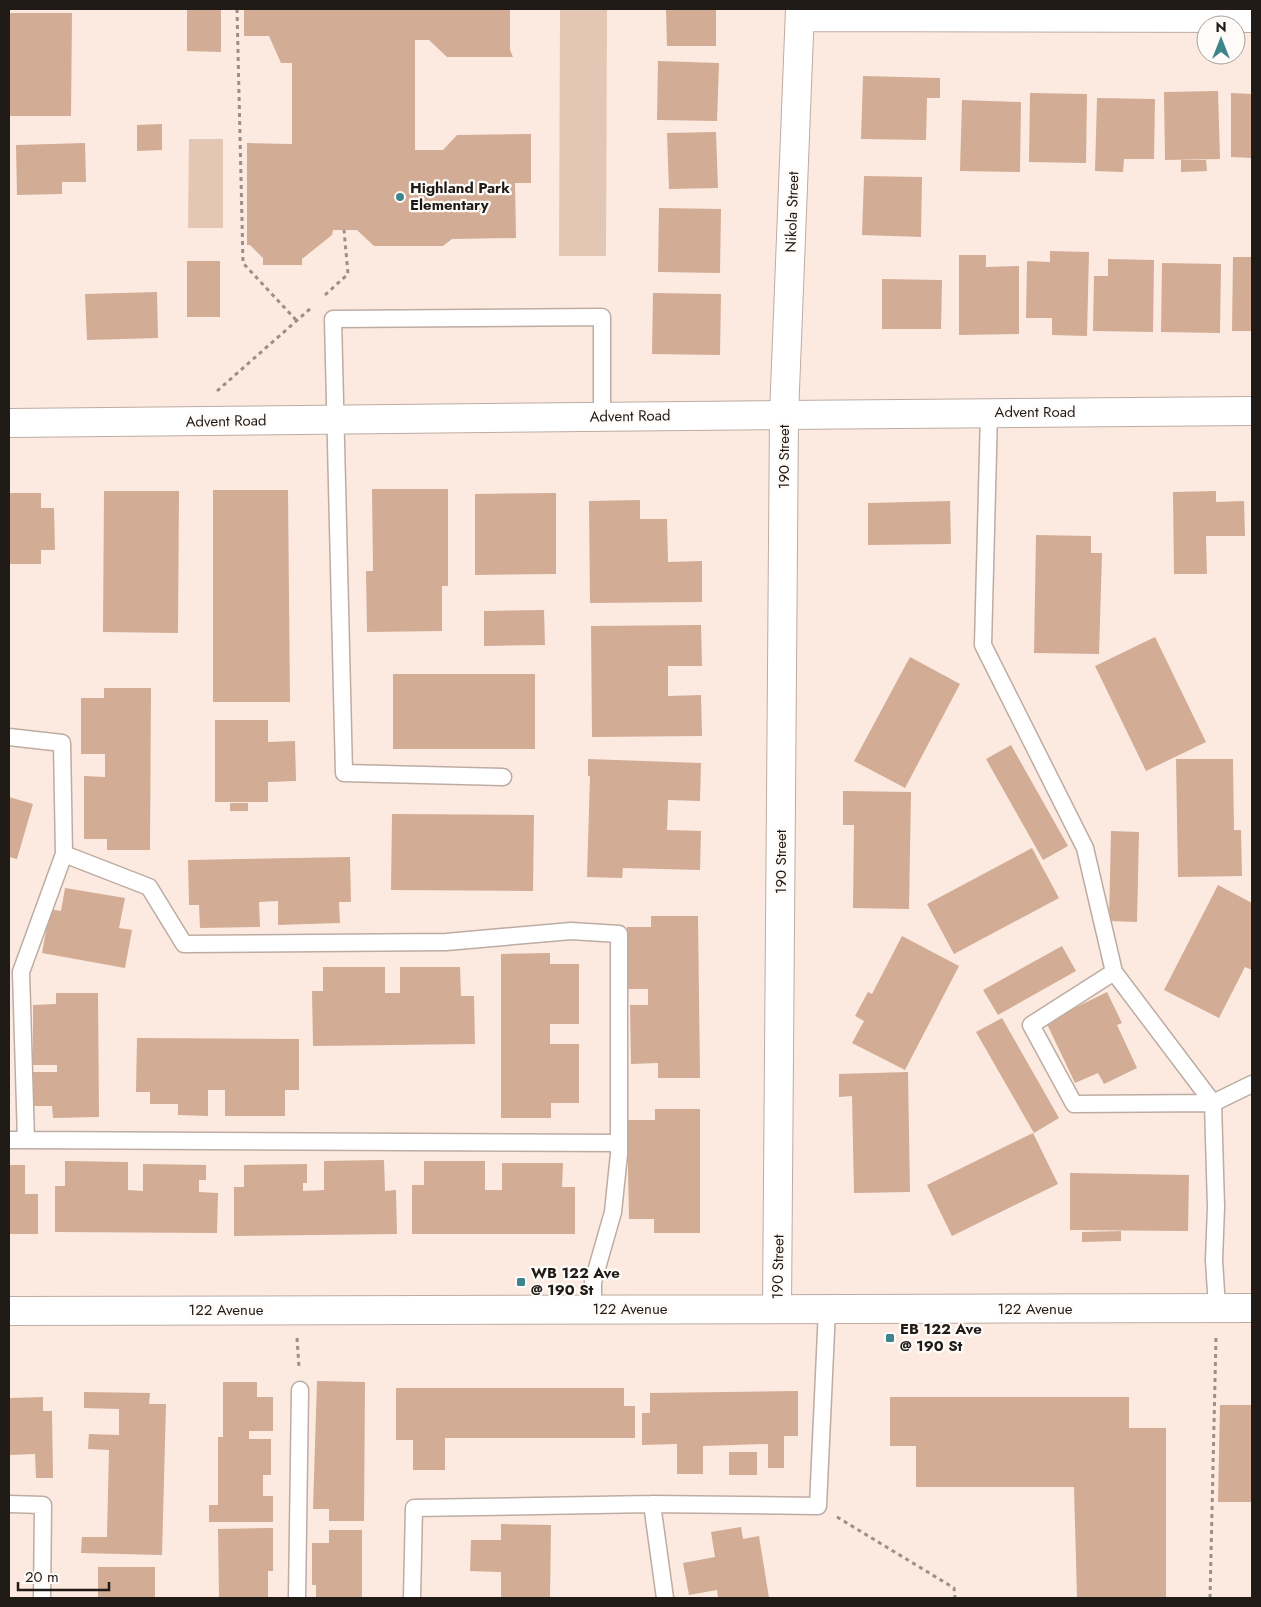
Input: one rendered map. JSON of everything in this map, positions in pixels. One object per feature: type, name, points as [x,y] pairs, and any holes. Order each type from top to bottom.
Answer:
[{"type":"street","points":[[800,13],[1150,13],[1252,18]]},
{"type":"street","name":"Nikola Street","points":[[784,414],[800,13]]},
{"type":"street","name":"Advent Road","points":[[9,424],[784,414],[1252,411]]},
{"type":"street","name":"190 Street","points":[[777,1309],[784,414]]},
{"type":"street","name":"122 Avenue","points":[[9,1311],[1252,1308]]},
{"type":"lane","points":[[503,777],[344,773],[337,420],[333,320],[602,317],[602,416]]},
{"type":"lane","points":[[989,412],[983,645],[1085,848],[1114,972],[1213,1103],[1216,1207],[1214,1260],[1218,1308]]},
{"type":"lane","points":[[9,737],[62,743],[64,854],[21,972],[26,1140]]},
{"type":"lane","points":[[64,854],[149,887],[184,944],[446,942],[571,931],[619,934],[619,1143],[613,1212],[593,1282],[593,1310]]},
{"type":"lane","points":[[1114,972],[1031,1025],[1074,1104],[1213,1103],[1252,1084]]},
{"type":"lane","points":[[9,1140],[619,1143]]},
{"type":"lane","points":[[412,1598],[414,1508],[652,1504],[818,1506],[827,1309]]},
{"type":"lane","points":[[297,1598],[300,1390]]},
{"type":"lane","points":[[9,1504],[43,1505],[42,1598]]},
{"type":"lane","points":[[652,1504],[665,1598]]},
{"type":"path","points":[[237,9],[243,263],[296,320]]},
{"type":"path","points":[[215,421],[216,392],[348,274],[344,230]]},
{"type":"path","points":[[318,302],[333,320]]},
{"type":"path","points":[[1210,1598],[1218,1308]]},
{"type":"path","points":[[297,1310],[300,1390]]},
{"type":"path","points":[[818,1506],[954,1588],[955,1598]]},
{"type":"shaded area","points":[[560,9],[607,9],[606,256],[559,256]]},
{"type":"shaded area","points":[[189,139],[223,139],[223,228],[188,228]]},
{"type":"building","points":[[187,9],[221,9],[221,52],[187,51]]},
{"type":"building","points":[[244,9],[510,9],[510,50],[513,57],[447,57],[429,40],[415,40],[415,150],[443,150],[457,135],[531,134],[531,183],[515,183],[516,238],[452,239],[443,246],[374,246],[357,230],[333,230],[332,235],[302,259],[302,265],[263,265],[263,258],[250,245],[247,245],[247,143],[292,144],[292,63],[281,63],[269,36],[244,36]]},
{"type":"building","points":[[666,9],[716,9],[716,46],[667,46]]},
{"type":"building","points":[[9,13],[72,13],[71,116],[9,116]]},
{"type":"building","points":[[658,61],[719,63],[717,121],[657,120]]},
{"type":"building","points":[[863,76],[940,78],[940,98],[927,98],[926,140],[861,139]]},
{"type":"building","points":[[1218,91],[1220,159],[1165,160],[1164,92]]},
{"type":"building","points":[[1030,93],[1087,94],[1086,163],[1029,162]]},
{"type":"building","points":[[1231,93],[1252,94],[1252,158],[1231,157]]},
{"type":"building","points":[[1097,98],[1155,99],[1154,159],[1124,159],[1123,172],[1095,171]]},
{"type":"building","points":[[962,100],[1021,102],[1020,172],[960,171]]},
{"type":"building","points":[[162,124],[162,150],[137,151],[137,125]]},
{"type":"building","points":[[716,132],[718,188],[669,189],[667,133]]},
{"type":"building","points":[[85,143],[86,182],[62,182],[62,194],[17,195],[16,145]]},
{"type":"building","points":[[1181,160],[1206,160],[1207,171],[1181,172]]},
{"type":"building","points":[[864,176],[922,177],[921,237],[862,235]]},
{"type":"building","points":[[659,208],[721,209],[720,273],[658,272]]},
{"type":"building","points":[[1050,251],[1089,252],[1087,336],[1052,335],[1052,318],[1026,318],[1027,261],[1050,262]]},
{"type":"building","points":[[959,255],[986,255],[986,267],[1019,266],[1019,334],[959,335]]},
{"type":"building","points":[[1233,257],[1252,257],[1252,331],[1232,331]]},
{"type":"building","points":[[1108,259],[1154,260],[1153,332],[1093,331],[1094,276],[1108,276]]},
{"type":"building","points":[[187,261],[220,261],[220,317],[187,317]]},
{"type":"building","points":[[1162,263],[1221,264],[1220,333],[1161,332]]},
{"type":"building","points":[[882,279],[942,280],[941,329],[882,329]]},
{"type":"building","points":[[157,292],[158,338],[87,340],[85,294]]},
{"type":"building","points":[[653,293],[721,294],[720,355],[652,354]]},
{"type":"building","points":[[372,489],[448,489],[448,586],[442,586],[442,631],[367,632],[366,571],[373,571]]},
{"type":"building","points":[[213,490],[288,490],[290,702],[213,702]]},
{"type":"building","points":[[104,491],[179,491],[178,633],[103,632]]},
{"type":"building","points":[[1216,491],[1216,502],[1244,501],[1245,536],[1206,536],[1207,574],[1174,574],[1173,492]]},
{"type":"building","points":[[9,493],[41,493],[41,508],[54,508],[55,550],[41,550],[41,564],[9,564]]},
{"type":"building","points":[[556,493],[556,574],[475,575],[475,494]]},
{"type":"building","points":[[640,500],[640,519],[667,519],[668,562],[702,561],[702,602],[590,603],[589,501]]},
{"type":"building","points":[[950,501],[951,544],[868,545],[868,503]]},
{"type":"building","points":[[1036,535],[1091,536],[1091,553],[1102,553],[1099,654],[1034,653]]},
{"type":"building","points":[[544,610],[545,645],[484,646],[484,611]]},
{"type":"building","points":[[701,625],[702,666],[668,666],[668,696],[701,695],[702,736],[592,737],[591,626]]},
{"type":"building","points":[[1155,637],[1206,742],[1146,771],[1095,666]]},
{"type":"building","points":[[910,657],[960,684],[905,788],[854,761]]},
{"type":"building","points":[[393,674],[535,674],[535,749],[393,749]]},
{"type":"building","points":[[104,688],[151,688],[150,850],[107,850],[107,839],[84,839],[84,776],[105,777],[105,754],[81,754],[81,698],[104,698]]},
{"type":"building","points":[[215,720],[268,720],[268,742],[295,741],[296,781],[268,782],[268,802],[215,802]]},
{"type":"building","points":[[1011,745],[1068,846],[1043,860],[986,759]]},
{"type":"building","points":[[588,759],[701,763],[700,801],[668,800],[667,830],[701,831],[700,870],[623,868],[622,878],[587,877],[590,776],[588,776]]},
{"type":"building","points":[[1176,759],[1233,759],[1234,830],[1241,830],[1242,876],[1178,877]]},
{"type":"building","points":[[843,791],[911,792],[909,909],[853,908],[854,825],[843,825]]},
{"type":"building","points":[[9,797],[33,804],[17,859],[9,857]]},
{"type":"building","points":[[230,803],[248,803],[248,811],[230,811]]},
{"type":"building","points":[[392,814],[534,815],[533,891],[391,890]]},
{"type":"building","points":[[1111,831],[1139,832],[1137,922],[1109,921]]},
{"type":"building","points":[[1032,848],[1059,898],[954,954],[927,904]]},
{"type":"building","points":[[350,857],[351,902],[339,902],[340,923],[278,925],[278,901],[259,902],[260,927],[200,928],[199,905],[189,905],[188,860]]},
{"type":"building","points":[[1218,885],[1252,903],[1252,970],[1245,967],[1219,1018],[1164,990]]},
{"type":"building","points":[[65,888],[125,898],[119,928],[132,930],[125,968],[42,953],[50,909],[61,911]]},
{"type":"building","points":[[651,916],[698,916],[700,1078],[658,1078],[658,1063],[631,1064],[630,1005],[648,1005],[648,989],[628,989],[627,927],[651,927]]},
{"type":"building","points":[[902,936],[959,966],[905,1070],[852,1043],[864,1021],[855,1016],[868,992],[872,994]]},
{"type":"building","points":[[1062,946],[1076,971],[998,1015],[983,990]]},
{"type":"building","points":[[550,953],[550,964],[579,964],[579,1024],[550,1024],[550,1044],[579,1044],[579,1103],[551,1103],[551,1118],[501,1118],[501,954]]},
{"type":"building","points":[[323,967],[385,967],[385,993],[400,993],[400,967],[460,967],[461,996],[474,996],[475,1044],[313,1046],[312,991],[323,991]]},
{"type":"building","points":[[1107,992],[1122,1023],[1117,1025],[1137,1068],[1104,1084],[1098,1073],[1075,1083],[1046,1022]]},
{"type":"building","points":[[56,993],[98,993],[99,1117],[53,1118],[52,1106],[30,1106],[30,1072],[57,1072],[57,1065],[33,1065],[33,1005],[56,1004]]},
{"type":"building","points":[[1002,1018],[1059,1118],[1034,1133],[976,1032]]},
{"type":"building","points":[[137,1038],[299,1039],[299,1090],[285,1090],[285,1116],[225,1116],[225,1090],[208,1090],[208,1116],[178,1115],[178,1104],[150,1104],[150,1092],[136,1092]]},
{"type":"building","points":[[908,1072],[910,1192],[854,1193],[852,1096],[839,1097],[839,1074]]},
{"type":"building","points":[[655,1109],[700,1109],[700,1233],[654,1233],[654,1219],[629,1219],[627,1120],[655,1120]]},
{"type":"building","points":[[1033,1133],[1058,1184],[952,1236],[927,1185]]},
{"type":"building","points":[[384,1160],[385,1191],[396,1190],[397,1234],[234,1236],[234,1187],[244,1187],[244,1165],[307,1164],[307,1183],[303,1183],[303,1191],[324,1190],[324,1161]]},
{"type":"building","points":[[65,1161],[128,1162],[128,1190],[143,1191],[143,1164],[206,1165],[206,1180],[199,1180],[199,1192],[218,1193],[217,1233],[55,1232],[55,1186],[65,1186]]},
{"type":"building","points":[[424,1161],[485,1161],[485,1190],[502,1190],[502,1163],[563,1163],[562,1187],[575,1187],[575,1234],[412,1234],[412,1185],[424,1185]]},
{"type":"building","points":[[9,1165],[25,1165],[25,1194],[38,1194],[38,1234],[9,1234]]},
{"type":"building","points":[[1070,1173],[1189,1175],[1188,1231],[1070,1230]]},
{"type":"building","points":[[1121,1231],[1121,1241],[1082,1242],[1082,1232]]},
{"type":"building","points":[[317,1381],[365,1382],[364,1521],[329,1521],[329,1509],[313,1509]]},
{"type":"building","points":[[223,1382],[257,1382],[257,1397],[273,1397],[273,1431],[249,1431],[249,1439],[271,1439],[271,1475],[263,1475],[263,1496],[273,1496],[273,1522],[209,1522],[209,1505],[218,1505],[218,1437],[223,1437]]},
{"type":"building","points":[[396,1388],[624,1388],[624,1406],[635,1406],[635,1438],[445,1438],[445,1470],[413,1470],[413,1440],[396,1440]]},
{"type":"building","points":[[798,1391],[798,1436],[784,1436],[784,1468],[768,1468],[768,1444],[703,1446],[703,1474],[677,1474],[677,1444],[642,1445],[642,1413],[650,1413],[650,1393]]},
{"type":"building","points":[[84,1392],[150,1393],[149,1404],[166,1404],[162,1555],[81,1553],[82,1537],[107,1537],[109,1450],[88,1449],[89,1434],[119,1435],[119,1409],[84,1408]]},
{"type":"building","points":[[43,1397],[43,1411],[52,1411],[53,1478],[36,1478],[35,1454],[9,1455],[9,1398]]},
{"type":"building","points":[[890,1397],[1129,1397],[1129,1428],[1166,1428],[1166,1598],[1077,1598],[1074,1487],[916,1487],[916,1446],[890,1446]]},
{"type":"building","points":[[1220,1405],[1252,1405],[1252,1502],[1218,1502]]},
{"type":"building","points":[[729,1452],[757,1452],[757,1475],[729,1475]]},
{"type":"building","points":[[501,1524],[551,1525],[550,1598],[501,1598],[501,1572],[470,1571],[471,1540],[501,1540]]},
{"type":"building","points":[[741,1527],[743,1539],[759,1536],[769,1598],[718,1598],[717,1590],[689,1595],[683,1563],[715,1557],[711,1532]]},
{"type":"building","points":[[273,1528],[273,1571],[268,1571],[268,1598],[219,1598],[218,1529]]},
{"type":"building","points":[[329,1530],[362,1530],[362,1598],[316,1598],[316,1585],[312,1585],[312,1543],[329,1543]]},
{"type":"building","points":[[98,1567],[155,1567],[155,1598],[98,1598]]},
{"type":"place","name":"Highland Park Elementary","points":[[400,197]]},
{"type":"place","name":"WB 122 Ave @ 190 St","points":[[521,1282]]},
{"type":"place","name":"EB 122 Ave @ 190 St","points":[[890,1338]]}]
